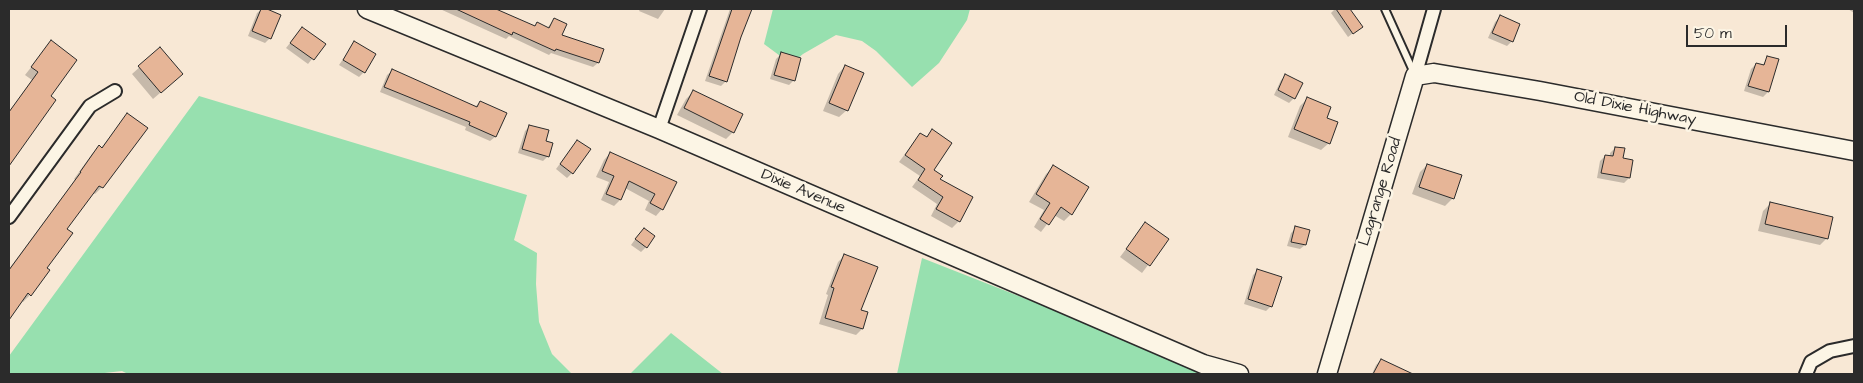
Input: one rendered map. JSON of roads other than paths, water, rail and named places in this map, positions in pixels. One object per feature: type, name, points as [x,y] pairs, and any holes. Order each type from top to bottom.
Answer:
[{"type":"street","name":"Dixie Avenue","points":[[367,9],[659,130],[1203,364],[1239,374]]},
{"type":"street","points":[[659,130],[700,9]]},
{"type":"street","name":"Lagrange Road","points":[[1326,374],[1434,9]]},
{"type":"street","name":"Old Dixie Highway","points":[[1415,76],[1434,73],[1540,91],[1854,151]]},
{"type":"street","points":[[9,217],[90,106],[115,91]]},
{"type":"street","points":[[1806,374],[1811,362],[1830,351],[1854,346]]},
{"type":"lane","points":[[1386,9],[1415,76]]}]
